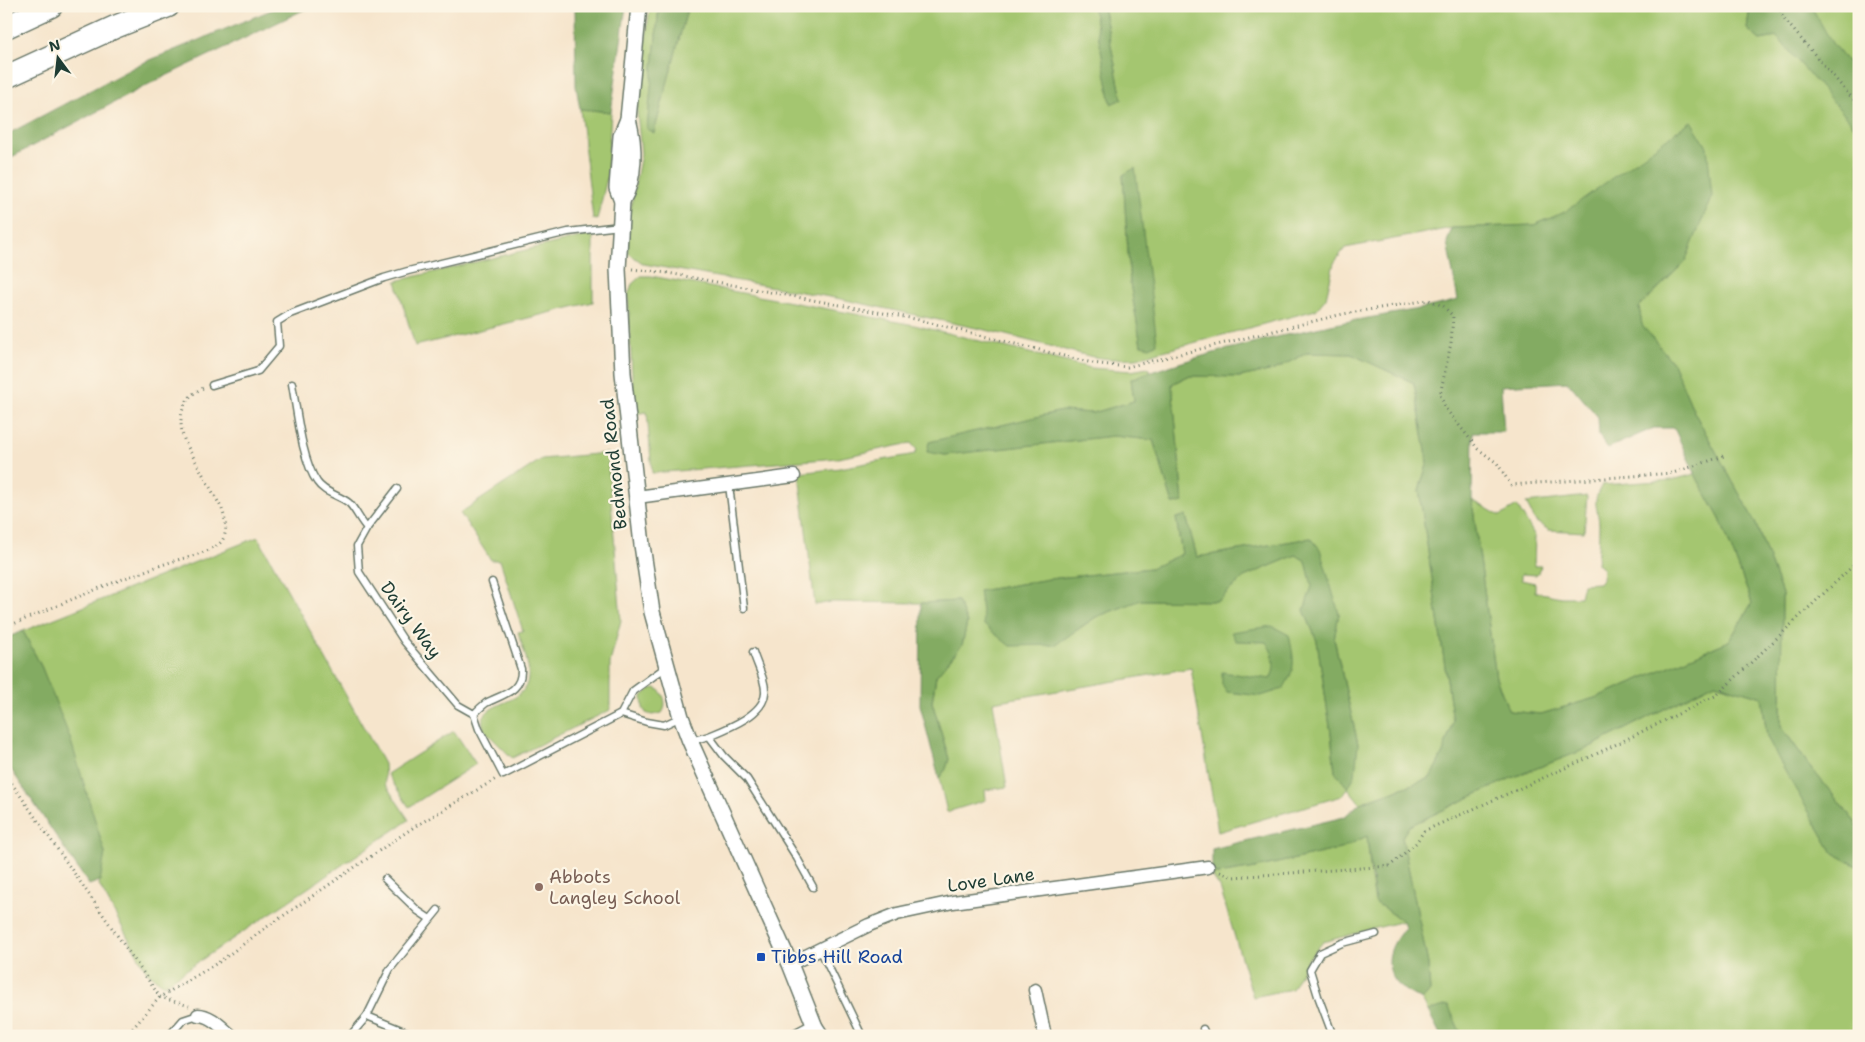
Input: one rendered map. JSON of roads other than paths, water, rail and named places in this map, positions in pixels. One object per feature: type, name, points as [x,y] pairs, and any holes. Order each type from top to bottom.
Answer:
[{"type":"highway","points":[[6,27],[52,6]]},
{"type":"highway","points":[[6,77],[115,27],[168,6]]},
{"type":"street","name":"Bedmond Road","points":[[639,6],[628,119],[621,136],[617,188],[622,201],[618,269],[623,373],[636,497],[652,612],[681,718]]},
{"type":"street","points":[[636,497],[794,476]]},
{"type":"street","points":[[681,718],[818,1031],[798,1036]]},
{"type":"street","name":"Love Lane","points":[[790,964],[869,925],[897,914],[953,902],[1208,867]]},
{"type":"street","points":[[1035,990],[1045,1036]]},
{"type":"street","points":[[198,1015],[210,1018],[232,1036]]},
{"type":"lane","points":[[212,384],[258,371],[279,346],[277,322],[290,314],[384,278],[408,271],[568,232],[620,226]]},
{"type":"lane","points":[[292,384],[304,446],[312,474],[318,484],[327,492],[342,498],[351,505],[367,528]]},
{"type":"lane","points":[[729,485],[744,608]]},
{"type":"lane","name":"Dairy Way","points":[[397,489],[367,528],[357,546],[359,572],[404,641],[458,705],[474,714]]},
{"type":"lane","points":[[492,582],[522,678],[518,686],[510,692],[484,704],[474,714],[479,729],[503,775],[621,714],[633,692],[666,667]]},
{"type":"lane","points":[[690,741],[709,736],[747,718],[762,703],[765,694],[764,687],[753,652]]},
{"type":"lane","points":[[621,714],[664,725],[681,718]]},
{"type":"lane","points":[[709,736],[724,756],[747,779],[813,887]]},
{"type":"lane","points":[[385,879],[418,911],[430,919]]},
{"type":"lane","points":[[350,1036],[367,1016],[390,969],[438,910]]},
{"type":"lane","points":[[1333,1036],[1310,970],[1320,953],[1342,943],[1376,934]]},
{"type":"lane","points":[[820,949],[862,1036]]},
{"type":"lane","points":[[169,1036],[182,1020],[198,1015]]},
{"type":"lane","points":[[367,1016],[416,1036]]},
{"type":"lane","points":[[1204,1029],[1206,1036]]},
{"type":"place","name":"Abbots Langley School","points":[[539,887]]},
{"type":"place","name":"Tibbs Hill Road","points":[[761,957]]}]
